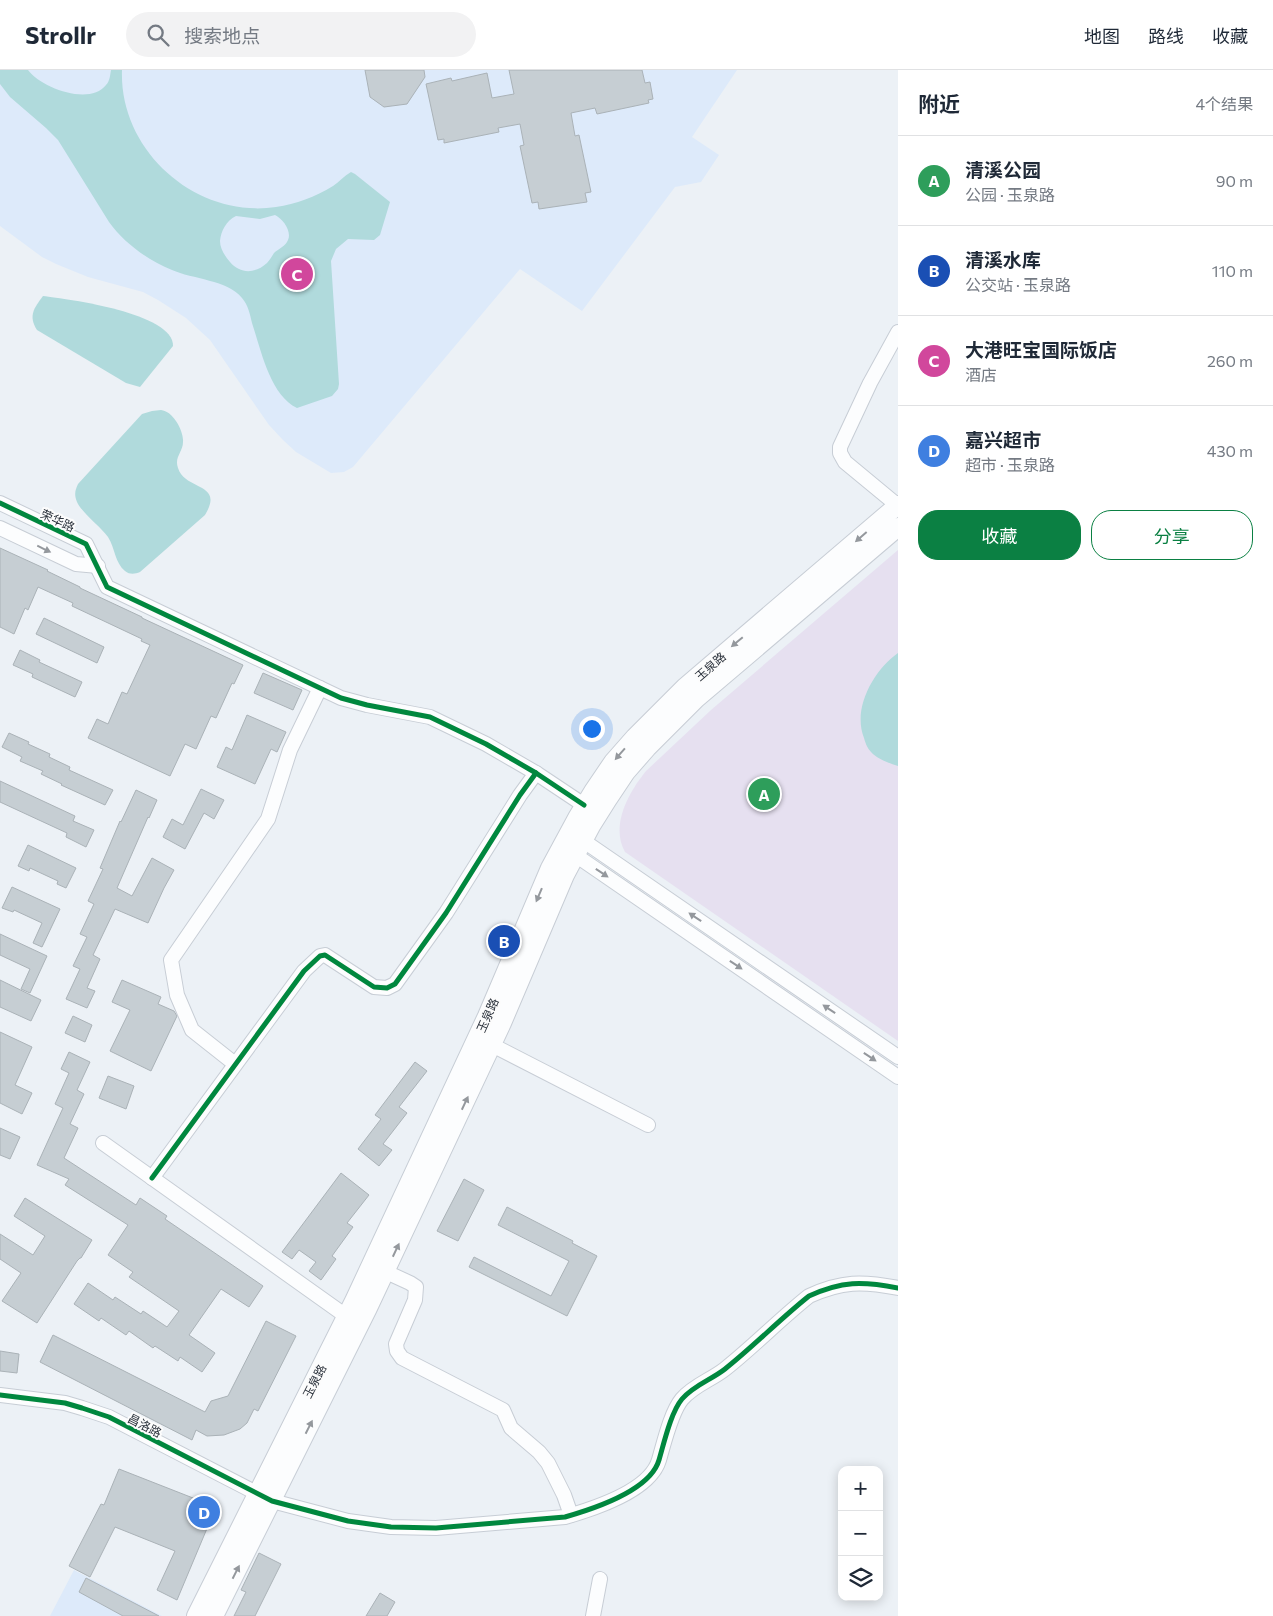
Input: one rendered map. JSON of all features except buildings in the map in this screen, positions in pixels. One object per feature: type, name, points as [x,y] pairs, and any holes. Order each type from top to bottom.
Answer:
[{"type":"main road","name":"玉泉路","points":[[196,1616],[265,1498],[386,1272],[492,1045],[572,843],[584,805],[613,762],[657,714],[685,687],[898,505]]},
{"type":"main road","name":"玉泉路","points":[[214,1616],[346,1316],[483,1025],[550,868],[608,799],[626,772],[669,725],[724,675],[898,527]]},
{"type":"street","points":[[898,332],[870,383],[840,447],[840,453],[845,462],[898,505]]},
{"type":"street","name":"荣华路","points":[[0,503],[86,544],[107,587],[341,698],[430,717],[486,744],[536,773],[584,805]]},
{"type":"street","points":[[0,528],[76,564],[98,566]]},
{"type":"street","points":[[235,1064],[192,1030],[177,995],[171,960],[268,819],[290,750],[320,688]]},
{"type":"street","points":[[152,1178],[304,971],[320,956],[325,955],[374,987],[387,988],[395,984],[446,913],[520,795],[536,773]]},
{"type":"street","points":[[572,843],[898,1057]]},
{"type":"street","points":[[572,843],[898,1077]]},
{"type":"street","points":[[492,1045],[648,1124]]},
{"type":"street","points":[[103,1143],[346,1316]]},
{"type":"street","points":[[386,1272],[416,1287],[415,1300],[396,1344],[397,1351],[402,1358],[503,1410],[511,1428],[540,1452],[548,1463],[564,1495],[571,1516]]},
{"type":"street","name":"昌洛路","points":[[0,1395],[65,1403],[109,1417],[265,1498],[348,1521],[412,1528],[459,1527],[571,1516],[618,1498],[632,1490],[652,1473],[659,1462],[670,1424],[680,1402],[692,1389],[724,1369],[809,1296],[822,1290],[845,1284],[871,1284],[898,1288]]},
{"type":"street","points":[[593,1616],[600,1579]]},
{"type":"shaded area","points":[[0,70],[737,70],[692,137],[719,155],[701,182],[675,187],[582,311],[520,269],[353,467],[344,472],[331,473],[296,452],[283,440],[269,425],[210,340],[186,318],[143,292],[88,277],[56,264],[42,257],[0,226]]},
{"type":"shaded area","points":[[0,70],[28,70],[34,77],[54,88],[66,92],[89,94],[99,91],[106,85],[111,70],[122,70],[124,100],[134,127],[148,152],[168,173],[191,190],[218,202],[246,208],[283,206],[319,194],[351,172],[390,202],[380,235],[374,240],[348,239],[336,249],[331,261],[339,384],[338,389],[332,396],[297,408],[288,402],[273,383],[246,304],[242,298],[228,287],[163,266],[129,244],[109,222],[58,140],[10,97],[0,84]],"holes":[[[275,215],[284,222],[289,233],[286,244],[274,253],[267,263],[258,269],[248,271],[234,266],[225,255],[220,244],[227,223],[236,216],[260,219]]]},
{"type":"shaded area","points":[[43,296],[95,304],[139,316],[157,325],[169,334],[173,346],[140,387],[126,383],[37,330],[34,325],[33,312]]},
{"type":"shaded area","points":[[161,410],[170,414],[182,432],[183,442],[177,461],[178,468],[188,480],[207,492],[210,497],[210,504],[205,515],[140,572],[131,574],[125,571],[119,564],[108,537],[79,506],[75,495],[78,484],[142,414]]},
{"type":"shaded area","points":[[898,550],[898,1041],[625,852],[621,842],[620,831],[621,820],[628,799],[646,771],[711,710]]},
{"type":"shaded area","points":[[898,653],[898,766],[880,759],[870,750],[861,726],[861,714],[863,702],[874,679],[889,660]]},
{"type":"shaded area","points":[[74,1570],[162,1616],[50,1616]]},
{"type":"cycle path","points":[[0,503],[86,544],[107,587],[341,698],[430,717],[486,744],[536,773],[584,805]]},
{"type":"cycle path","points":[[152,1178],[304,971],[320,956],[325,955],[374,987],[387,988],[395,984],[446,913],[520,795],[536,773]]},
{"type":"cycle path","points":[[0,1395],[65,1403],[109,1417],[272,1501],[348,1521],[391,1527],[436,1528],[565,1517],[605,1504],[633,1490],[644,1481],[654,1471],[671,1420],[682,1399],[692,1390],[725,1369],[809,1296],[832,1287],[852,1284],[874,1284],[898,1288]]},
{"type":"place","name":"大港旺宝国际饭店","points":[[297,274]]},
{"type":"place","name":"清溪公园","points":[[764,794]]},
{"type":"place","name":"清溪水库","points":[[504,941]]},
{"type":"place","name":"嘉兴超市","points":[[204,1512]]}]
